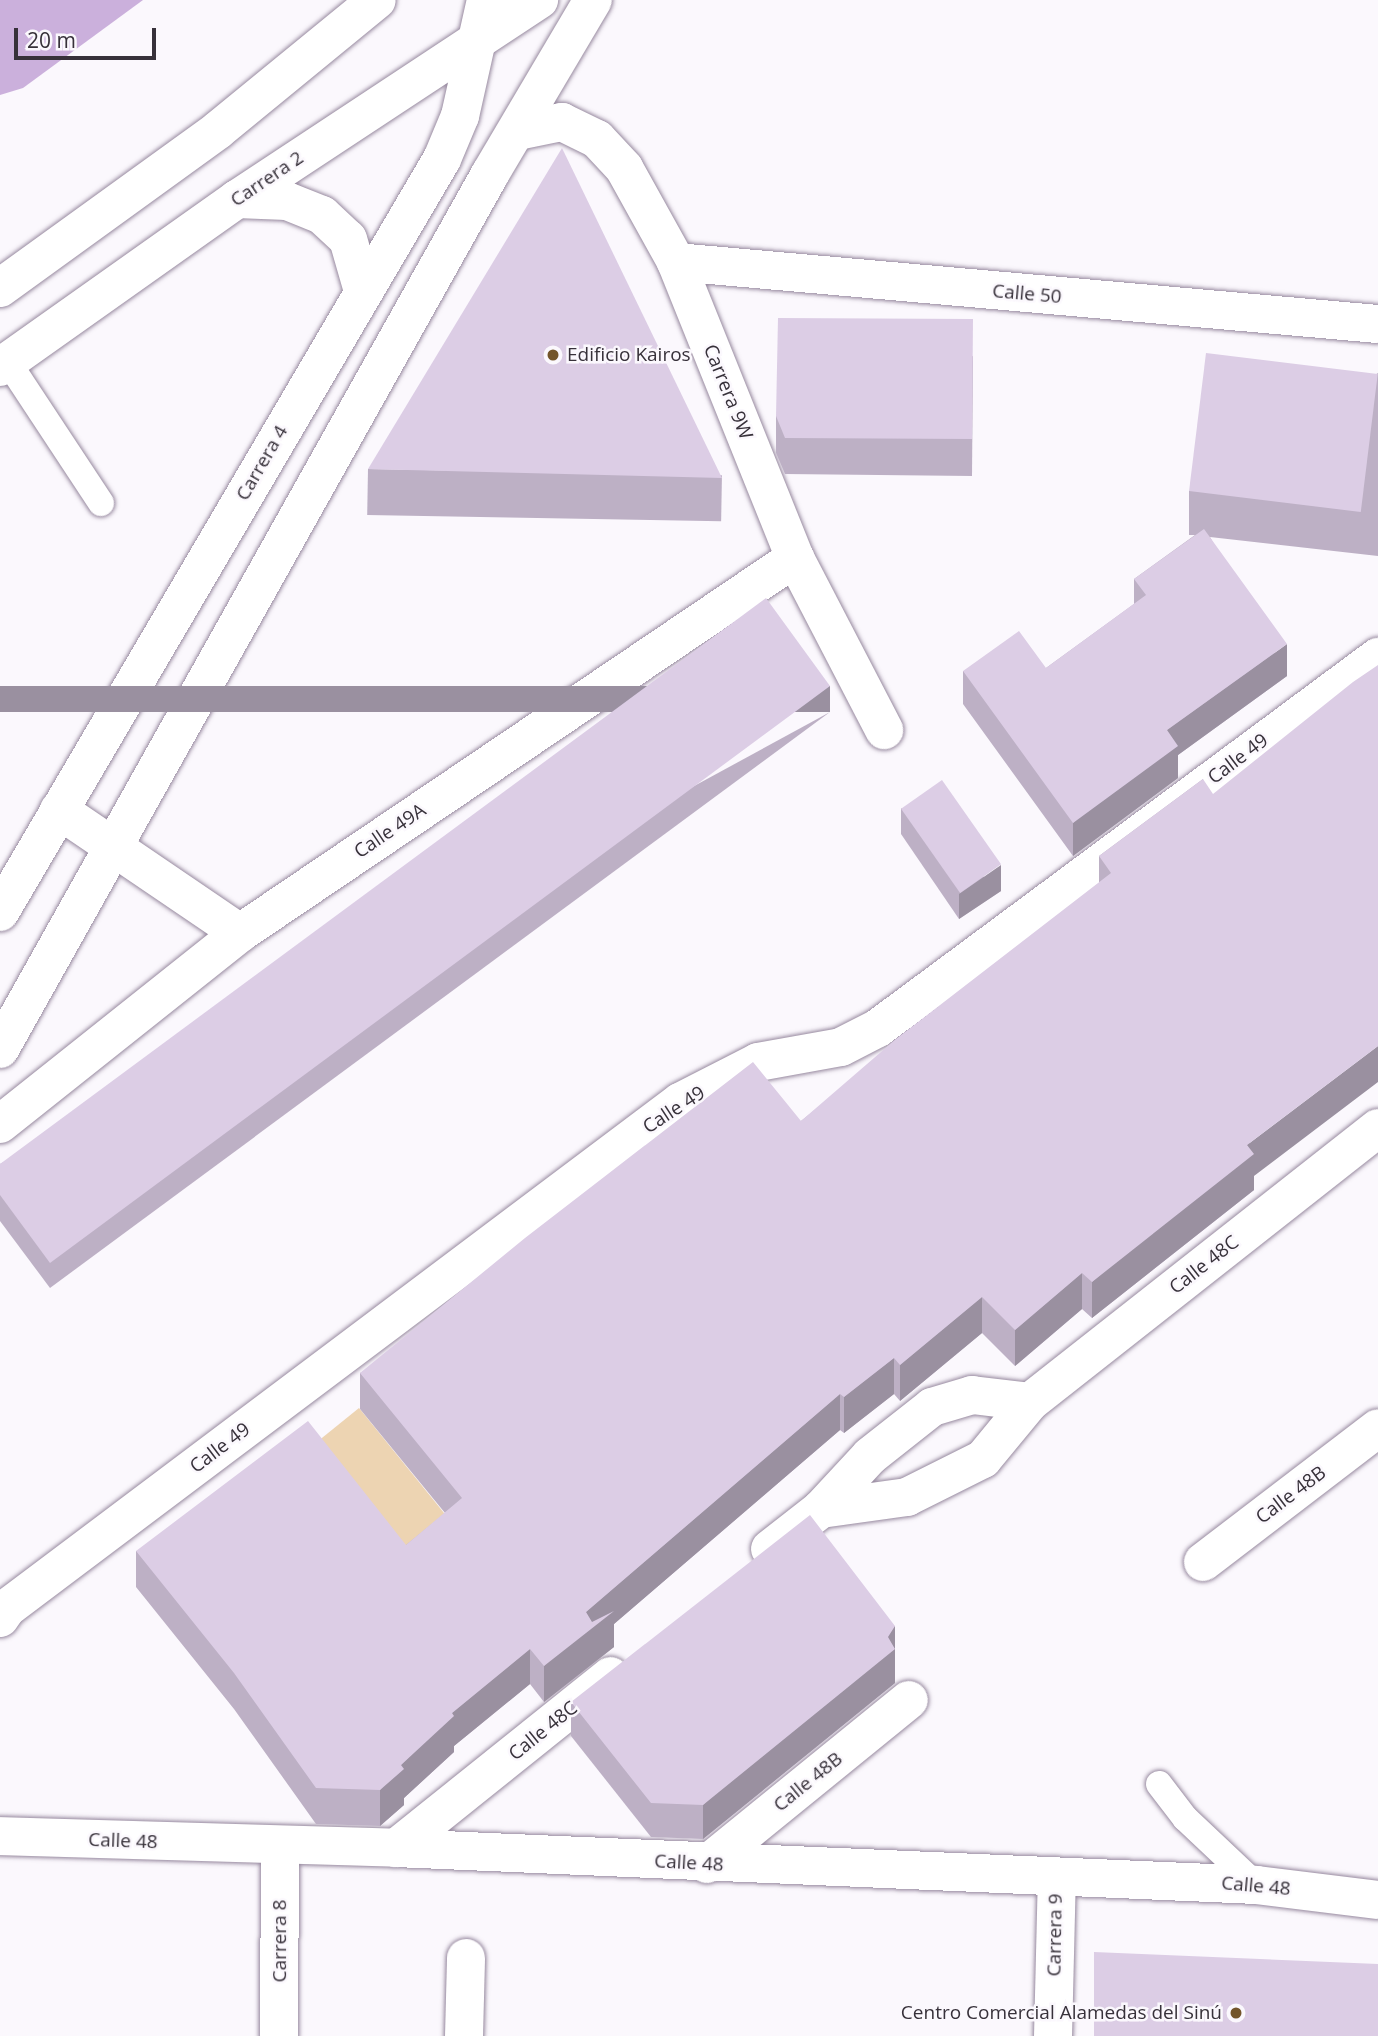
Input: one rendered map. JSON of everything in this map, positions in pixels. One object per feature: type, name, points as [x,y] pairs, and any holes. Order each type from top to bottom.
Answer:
[{"type":"street","points":[[0,288],[218,130],[377,0]]},
{"type":"street","name":"Carrera 4","points":[[0,912],[442,159],[460,116],[486,0]]},
{"type":"street","name":"Carrera 2","points":[[4,364],[121,285],[237,199],[539,0]]},
{"type":"street","points":[[0,1049],[593,0]]},
{"type":"street","name":"Carrera 9W","points":[[517,131],[562,122],[597,139],[624,168],[676,262],[795,558],[884,730]]},
{"type":"street","points":[[237,199],[287,201],[322,215],[348,239],[363,291]]},
{"type":"street","name":"Calle 50","points":[[676,262],[1378,324]]},
{"type":"street","name":"Calle 49A","points":[[0,1124],[240,933],[795,558]]},
{"type":"street","name":"Calle 49","points":[[0,1618],[18,1600],[680,1102],[758,1062],[841,1047],[878,1028],[1378,657]]},
{"type":"street","points":[[59,810],[240,933]]},
{"type":"street","name":"Calle 48C","points":[[821,1509],[907,1497],[957,1474],[983,1458],[1030,1402],[1378,1128]]},
{"type":"street","points":[[745,1569],[821,1509],[870,1456],[932,1407],[972,1395],[1030,1402]]},
{"type":"street","name":"Calle 48B","points":[[1203,1562],[1378,1428]]},
{"type":"street","name":"Calle 48C","points":[[396,1848],[636,1656]]},
{"type":"street","name":"Calle 48B","points":[[707,1864],[909,1700]]},
{"type":"street","name":"Calle 48","points":[[0,1836],[396,1848],[707,1864],[1256,1885],[1378,1899]]},
{"type":"street","name":"Carrera 8","points":[[279,2036],[280,1846]]},
{"type":"street","name":"Carrera 9","points":[[1053,2036],[1057,1877]]},
{"type":"street","points":[[464,2036],[466,1958]]},
{"type":"lane","points":[[4,364],[101,503]]},
{"type":"lane","points":[[1159,1784],[1185,1818],[1256,1885]]},
{"type":"shaded area","points":[[0,0],[143,0],[23,88],[0,95]]},
{"type":"shaded area","points":[[359,1408],[461,1534],[407,1578],[305,1452]]},
{"type":"building","name":"Edificio Kairos","points":[[562,148],[722,478],[368,469]]},
{"type":"building","points":[[778,318],[973,319],[972,439],[785,438],[776,416]]},
{"type":"building","points":[[1206,353],[1378,374],[1361,512],[1189,491]]},
{"type":"building","points":[[1204,529],[1287,644],[1167,730],[1178,746],[1073,823],[963,671],[1019,631],[1046,668],[1146,595],[1134,579]]},
{"type":"building","points":[[766,598],[830,686],[50,1263],[0,1195],[0,1164]]},
{"type":"building","points":[[1378,665],[1378,1046],[1247,1145],[1254,1154],[1092,1282],[1082,1273],[1015,1330],[982,1297],[900,1365],[894,1358],[844,1397],[840,1394],[586,1612],[592,1622],[614,1611],[544,1666],[530,1649],[452,1713],[454,1716],[401,1765],[404,1769],[380,1790],[316,1788],[234,1673],[136,1551],[308,1421],[406,1545],[462,1498],[360,1373],[525,1238],[753,1062],[801,1121],[896,1039],[1111,873],[1099,856],[1203,779],[1213,794]]},
{"type":"building","points":[[942,780],[1001,864],[960,893],[901,809]]},
{"type":"building","points":[[810,1515],[895,1626],[888,1637],[895,1649],[703,1805],[651,1803],[571,1702]]},
{"type":"building","name":"Centro Comercial Alamedas del Sinú","points":[[1094,1952],[1378,1964],[1378,2036],[1094,2036]]},
{"type":"place","name":"Edificio Kairos","points":[[553,355]]},
{"type":"place","name":"Centro Comercial Alamedas del Sinú","points":[[1236,2013]]}]
